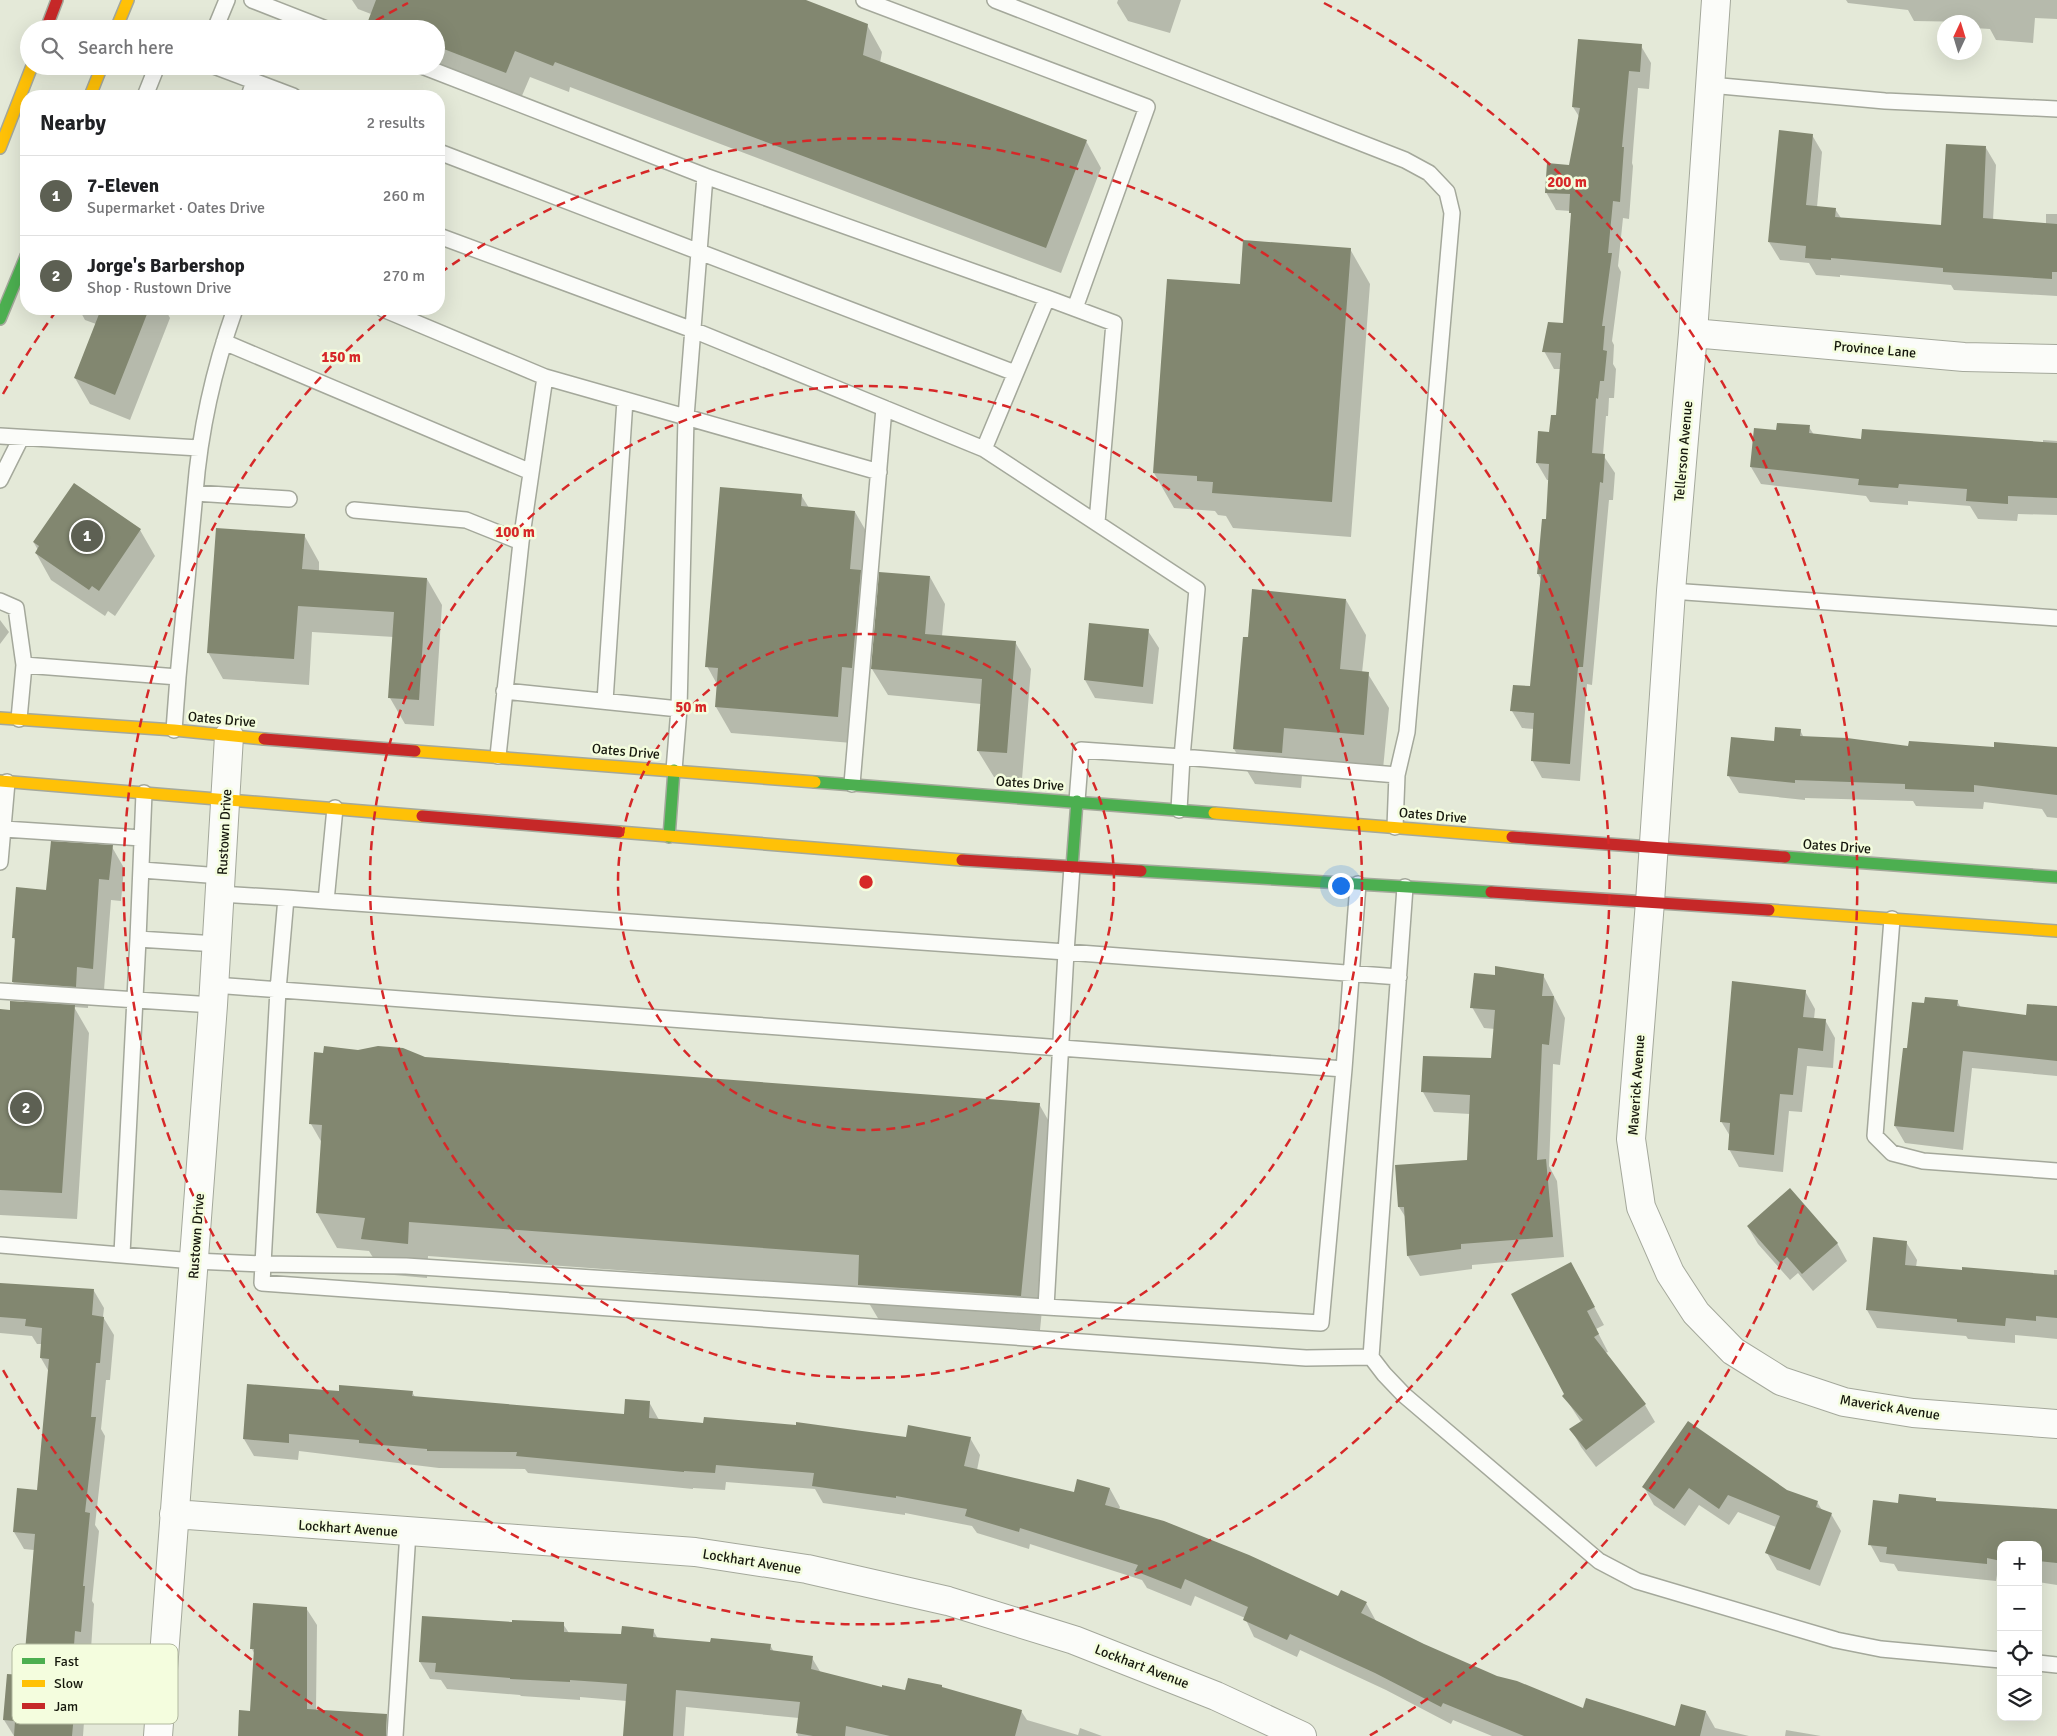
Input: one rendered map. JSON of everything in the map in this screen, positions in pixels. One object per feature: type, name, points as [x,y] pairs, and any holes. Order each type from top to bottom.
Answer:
[{"type":"main road","points":[[49,20],[57,0]]},
{"type":"main road","points":[[120,20],[128,0]]},
{"type":"main road","points":[[23,90],[29,75]]},
{"type":"main road","points":[[92,90],[98,75]]},
{"type":"main road","points":[[0,148],[20,100]]},
{"type":"main road","points":[[0,319],[20,271]]},
{"type":"main road","name":"Oates Drive","points":[[0,718],[174,730],[229,736],[1076,801],[1654,848],[2057,877]]},
{"type":"main road","points":[[669,837],[674,770]]},
{"type":"main road","points":[[4,782],[905,856],[1072,868],[1650,902],[2057,931]]},
{"type":"main road","points":[[1072,868],[1076,801]]},
{"type":"street","name":"Tellerson Avenue","points":[[1650,902],[1671,591],[1694,333],[1716,0]]},
{"type":"street","name":"Province Lane","points":[[1694,333],[1964,357],[2057,359]]},
{"type":"street","name":"Rustown Drive","points":[[165,1644],[214,995],[229,736]]},
{"type":"street","name":"Maverick Avenue","points":[[1650,902],[1631,1139],[1641,1208],[1670,1274],[1696,1313],[1733,1350],[1781,1381],[1844,1402],[1913,1413],[2057,1424]]},
{"type":"street","name":"Lockhart Avenue","points":[[174,1514],[695,1552],[807,1570],[948,1601],[1074,1640],[1216,1696],[1302,1736]]},
{"type":"lane","points":[[218,20],[226,0]]},
{"type":"lane","points":[[252,0],[303,20]]},
{"type":"lane","points":[[864,0],[1147,107],[1075,308]]},
{"type":"lane","points":[[995,0],[1405,160],[1429,173],[1446,192],[1452,213],[1407,732],[1398,774],[1395,827]]},
{"type":"lane","points":[[147,90],[153,75]]},
{"type":"lane","points":[[236,75],[276,90]]},
{"type":"lane","points":[[445,75],[705,176],[1114,323],[1097,522]]},
{"type":"lane","points":[[251,90],[254,82]]},
{"type":"lane","points":[[1710,85],[1885,101],[2057,109]]},
{"type":"lane","points":[[445,154],[1015,373]]},
{"type":"lane","points":[[674,770],[679,709],[686,417],[705,176]]},
{"type":"lane","points":[[445,238],[693,330],[984,449],[1197,589],[1179,810]]},
{"type":"lane","points":[[984,449],[1047,298]]},
{"type":"lane","points":[[174,730],[199,448],[224,342],[233,315]]},
{"type":"lane","points":[[397,315],[545,377],[879,472]]},
{"type":"lane","points":[[224,342],[531,472]]},
{"type":"lane","points":[[498,756],[521,542],[545,377]]},
{"type":"lane","points":[[605,702],[625,400]]},
{"type":"lane","points":[[852,784],[884,408]]},
{"type":"lane","points":[[0,436],[199,448]]},
{"type":"lane","points":[[0,480],[21,438]]},
{"type":"lane","points":[[195,493],[289,499]]},
{"type":"lane","points":[[354,510],[466,520],[521,542]]},
{"type":"lane","points":[[1671,591],[2057,618]]},
{"type":"lane","points":[[0,601],[16,608],[24,665],[19,719]]},
{"type":"lane","points":[[24,665],[178,677]]},
{"type":"lane","points":[[504,691],[679,709]]},
{"type":"lane","points":[[1076,801],[1081,750],[1398,774]]},
{"type":"lane","points":[[0,862],[4,829],[4,782]]},
{"type":"lane","points":[[122,1254],[142,870],[144,793]]},
{"type":"lane","points":[[326,901],[335,808]]},
{"type":"lane","points":[[4,829],[142,838]]},
{"type":"lane","points":[[1046,1307],[1072,868]]},
{"type":"lane","points":[[142,870],[286,898],[1399,977]]},
{"type":"lane","points":[[0,1246],[263,1264],[406,1266],[1321,1323],[1344,1069],[1358,884]]},
{"type":"lane","points":[[1405,888],[1371,1357],[1384,1374],[1404,1395],[1599,1562],[1637,1581],[1836,1640],[1881,1649],[1997,1660]]},
{"type":"lane","points":[[286,898],[278,990],[262,1283],[1296,1357],[1371,1357]]},
{"type":"lane","points":[[1892,919],[1876,1136],[1892,1154],[1922,1161],[2057,1171]]},
{"type":"lane","points":[[138,939],[217,944]]},
{"type":"lane","points":[[0,991],[134,1000],[278,990],[1060,1050],[1344,1069]]},
{"type":"lane","points":[[395,1736],[408,1532]]},
{"type":"lane","points":[[2042,1663],[2057,1665]]},
{"type":"building","points":[[376,0],[806,0],[868,24],[863,55],[1087,140],[1046,248],[555,62],[553,66],[515,51],[506,73],[445,49],[445,20],[368,20]]},
{"type":"building","points":[[1578,39],[1642,44],[1640,72],[1629,71],[1622,147],[1624,147],[1620,202],[1613,201],[1608,253],[1612,253],[1602,326],[1605,326],[1603,350],[1607,351],[1604,381],[1600,381],[1598,399],[1596,398],[1592,453],[1605,454],[1603,483],[1600,482],[1583,667],[1578,667],[1570,764],[1531,761],[1534,713],[1510,711],[1513,685],[1530,686],[1541,574],[1537,574],[1542,519],[1546,519],[1549,464],[1536,463],[1538,431],[1549,432],[1551,415],[1556,415],[1561,353],[1542,352],[1548,322],[1563,323],[1571,213],[1569,213],[1570,194],[1545,193],[1547,163],[1569,165],[1580,108],[1572,107]]},
{"type":"building","points":[[1779,130],[1813,134],[1806,205],[1836,208],[1835,217],[1941,225],[1946,144],[1986,146],[1983,218],[2057,224],[2057,272],[2052,272],[2052,279],[1943,272],[1943,268],[1831,258],[1831,260],[1805,258],[1806,246],[1768,242]]},
{"type":"building","points":[[1243,240],[1351,248],[1332,502],[1212,493],[1213,482],[1197,481],[1197,476],[1153,473],[1167,279],[1240,284]]},
{"type":"building","points":[[99,315],[147,315],[115,395],[74,378]]},
{"type":"building","points":[[1777,423],[1810,425],[1809,433],[1861,439],[1862,429],[2057,443],[2057,498],[2008,496],[2008,504],[1966,501],[1967,489],[1899,484],[1898,488],[1858,485],[1859,479],[1750,467],[1754,428],[1776,430]]},
{"type":"building","points":[[74,483],[141,529],[99,591],[92,586],[89,590],[35,553],[39,546],[33,542]]},
{"type":"building","points":[[720,487],[802,494],[801,506],[855,511],[850,569],[861,570],[852,668],[842,667],[838,717],[715,707],[718,668],[705,667]]},
{"type":"building","points":[[216,528],[305,534],[302,569],[427,578],[419,700],[388,698],[394,612],[298,606],[294,659],[207,653]]},
{"type":"building","points":[[879,572],[930,576],[925,634],[1016,641],[1007,753],[977,751],[982,679],[871,669]]},
{"type":"building","points":[[1252,589],[1346,599],[1340,669],[1369,672],[1364,735],[1284,728],[1282,753],[1233,749],[1243,637],[1248,637]]},
{"type":"building","points":[[1089,623],[1149,629],[1143,687],[1084,680]]},
{"type":"building","points":[[1775,727],[1801,729],[1800,736],[1847,738],[1908,746],[1909,741],[1994,747],[1994,742],[2057,747],[2057,795],[1974,785],[1974,792],[1905,789],[1905,784],[1795,780],[1795,783],[1727,776],[1731,737],[1774,741]]},
{"type":"building","points":[[51,841],[113,845],[109,880],[99,879],[93,969],[77,967],[76,987],[12,982],[15,938],[12,938],[16,887],[46,890]]},
{"type":"building","points":[[1495,966],[1544,974],[1542,996],[1554,996],[1549,1045],[1542,1044],[1537,1160],[1546,1159],[1553,1237],[1461,1244],[1461,1249],[1407,1256],[1404,1207],[1398,1207],[1395,1165],[1467,1160],[1470,1095],[1421,1092],[1423,1056],[1491,1058],[1495,1010],[1470,1008],[1474,973],[1495,975]]},
{"type":"building","points":[[1732,981],[1806,990],[1803,1017],[1826,1019],[1823,1051],[1798,1048],[1793,1095],[1780,1094],[1774,1155],[1728,1150],[1730,1123],[1720,1122]]},
{"type":"building","points":[[1925,997],[1958,1000],[1957,1006],[2026,1015],[2027,1004],[2057,1006],[2057,1061],[1963,1051],[1954,1132],[1894,1126],[1903,1048],[1907,1048],[1912,1002],[1924,1003]]},
{"type":"building","points":[[10,1001],[75,1005],[62,1193],[0,1190],[0,1009],[10,1010]]},
{"type":"building","points":[[324,1046],[358,1050],[378,1046],[403,1048],[425,1057],[1040,1103],[1021,1296],[858,1285],[859,1255],[409,1222],[408,1244],[361,1239],[365,1218],[316,1213],[322,1125],[309,1124],[314,1052],[323,1053]]},
{"type":"building","points":[[1790,1188],[1838,1243],[1802,1274],[1787,1257],[1780,1263],[1747,1226]]},
{"type":"building","points":[[1873,1237],[1907,1241],[1905,1265],[1962,1270],[1962,1267],[2057,1275],[2057,1318],[2036,1316],[2036,1321],[2006,1318],[2005,1326],[1957,1322],[1957,1319],[1866,1310]]},
{"type":"building","points":[[1571,1262],[1595,1307],[1587,1311],[1599,1334],[1594,1337],[1646,1404],[1586,1450],[1569,1429],[1583,1420],[1562,1396],[1564,1394],[1511,1294]]},
{"type":"building","points":[[0,1283],[94,1289],[92,1315],[104,1317],[100,1363],[96,1363],[91,1417],[96,1417],[85,1512],[90,1513],[81,1632],[75,1631],[74,1644],[26,1644],[35,1534],[13,1532],[17,1488],[37,1490],[49,1359],[40,1358],[42,1328],[25,1326],[26,1319],[0,1317]]},
{"type":"building","points":[[247,1384],[339,1391],[339,1385],[413,1391],[412,1396],[624,1414],[625,1399],[650,1401],[649,1418],[703,1423],[704,1417],[796,1425],[796,1422],[906,1437],[908,1425],[971,1437],[964,1466],[1074,1492],[1077,1479],[1110,1488],[1105,1505],[1164,1521],[1249,1555],[1338,1596],[1341,1590],[1367,1602],[1361,1613],[1424,1644],[1497,1676],[1517,1681],[1583,1708],[1586,1698],[1675,1726],[1681,1704],[1706,1711],[1700,1736],[1524,1736],[1443,1703],[1441,1707],[1375,1673],[1290,1634],[1287,1640],[1243,1620],[1248,1607],[1185,1579],[1181,1589],[1135,1571],[1138,1565],[1020,1528],[1019,1532],[965,1516],[967,1509],[896,1496],[896,1498],[812,1486],[814,1473],[716,1465],[715,1473],[684,1472],[516,1456],[517,1452],[427,1451],[427,1449],[359,1443],[359,1440],[289,1434],[289,1443],[243,1439]]},
{"type":"building","points":[[1688,1421],[1787,1490],[1818,1501],[1816,1507],[1832,1513],[1810,1570],[1765,1553],[1780,1516],[1728,1495],[1719,1509],[1689,1488],[1674,1509],[1642,1487]]},
{"type":"building","points":[[1899,1494],[1936,1498],[1936,1501],[2057,1509],[2057,1563],[2042,1561],[2042,1541],[1997,1541],[1997,1560],[1987,1558],[1987,1564],[1886,1554],[1887,1547],[1868,1545],[1873,1500],[1898,1503]]},
{"type":"building","points":[[253,1603],[307,1607],[307,1709],[387,1714],[386,1736],[238,1736],[239,1710],[250,1711],[254,1649],[250,1649]]},
{"type":"building","points":[[422,1616],[512,1622],[512,1620],[564,1622],[564,1632],[621,1634],[622,1626],[654,1629],[653,1637],[710,1642],[711,1638],[771,1644],[770,1650],[813,1656],[811,1669],[882,1687],[882,1685],[905,1690],[908,1678],[942,1685],[942,1687],[1022,1710],[1015,1736],[890,1736],[846,1726],[845,1736],[813,1736],[796,1733],[800,1702],[676,1690],[673,1736],[623,1736],[627,1684],[570,1680],[570,1682],[510,1679],[435,1672],[436,1663],[419,1662]]},
{"type":"building","points":[[7,1674],[12,1674],[12,1721],[3,1720]]},
{"type":"building","points":[[15,1724],[73,1724],[72,1736],[14,1736]]},
{"type":"traffic: fast","points":[[0,319],[20,271]]},
{"type":"traffic: fast","points":[[669,837],[674,770]]},
{"type":"traffic: fast","points":[[815,782],[1214,813]]},
{"type":"traffic: fast","points":[[1072,867],[1077,801]]},
{"type":"traffic: fast","points":[[1785,857],[2057,877]]},
{"type":"traffic: fast","points":[[1141,871],[1491,892]]},
{"type":"traffic: slow","points":[[120,20],[128,0]]},
{"type":"traffic: slow","points":[[23,90],[28,75]]},
{"type":"traffic: slow","points":[[92,90],[98,75]]},
{"type":"traffic: slow","points":[[0,148],[20,97]]},
{"type":"traffic: slow","points":[[0,718],[174,730],[264,739]]},
{"type":"traffic: slow","points":[[415,751],[815,782]]},
{"type":"traffic: slow","points":[[0,781],[422,816]]},
{"type":"traffic: slow","points":[[1214,813],[1512,837]]},
{"type":"traffic: slow","points":[[619,832],[962,860]]},
{"type":"traffic: slow","points":[[1769,910],[2057,931]]},
{"type":"traffic: jam","points":[[49,20],[57,0]]},
{"type":"traffic: jam","points":[[264,739],[415,751]]},
{"type":"traffic: jam","points":[[422,816],[619,832]]},
{"type":"traffic: jam","points":[[1512,837],[1785,857]]},
{"type":"traffic: jam","points":[[962,860],[1141,871]]},
{"type":"traffic: jam","points":[[1491,892],[1769,910]]},
{"type":"place","name":"7-Eleven","points":[[87,536]]},
{"type":"place","name":"Jorge's Barbershop","points":[[26,1108]]}]
